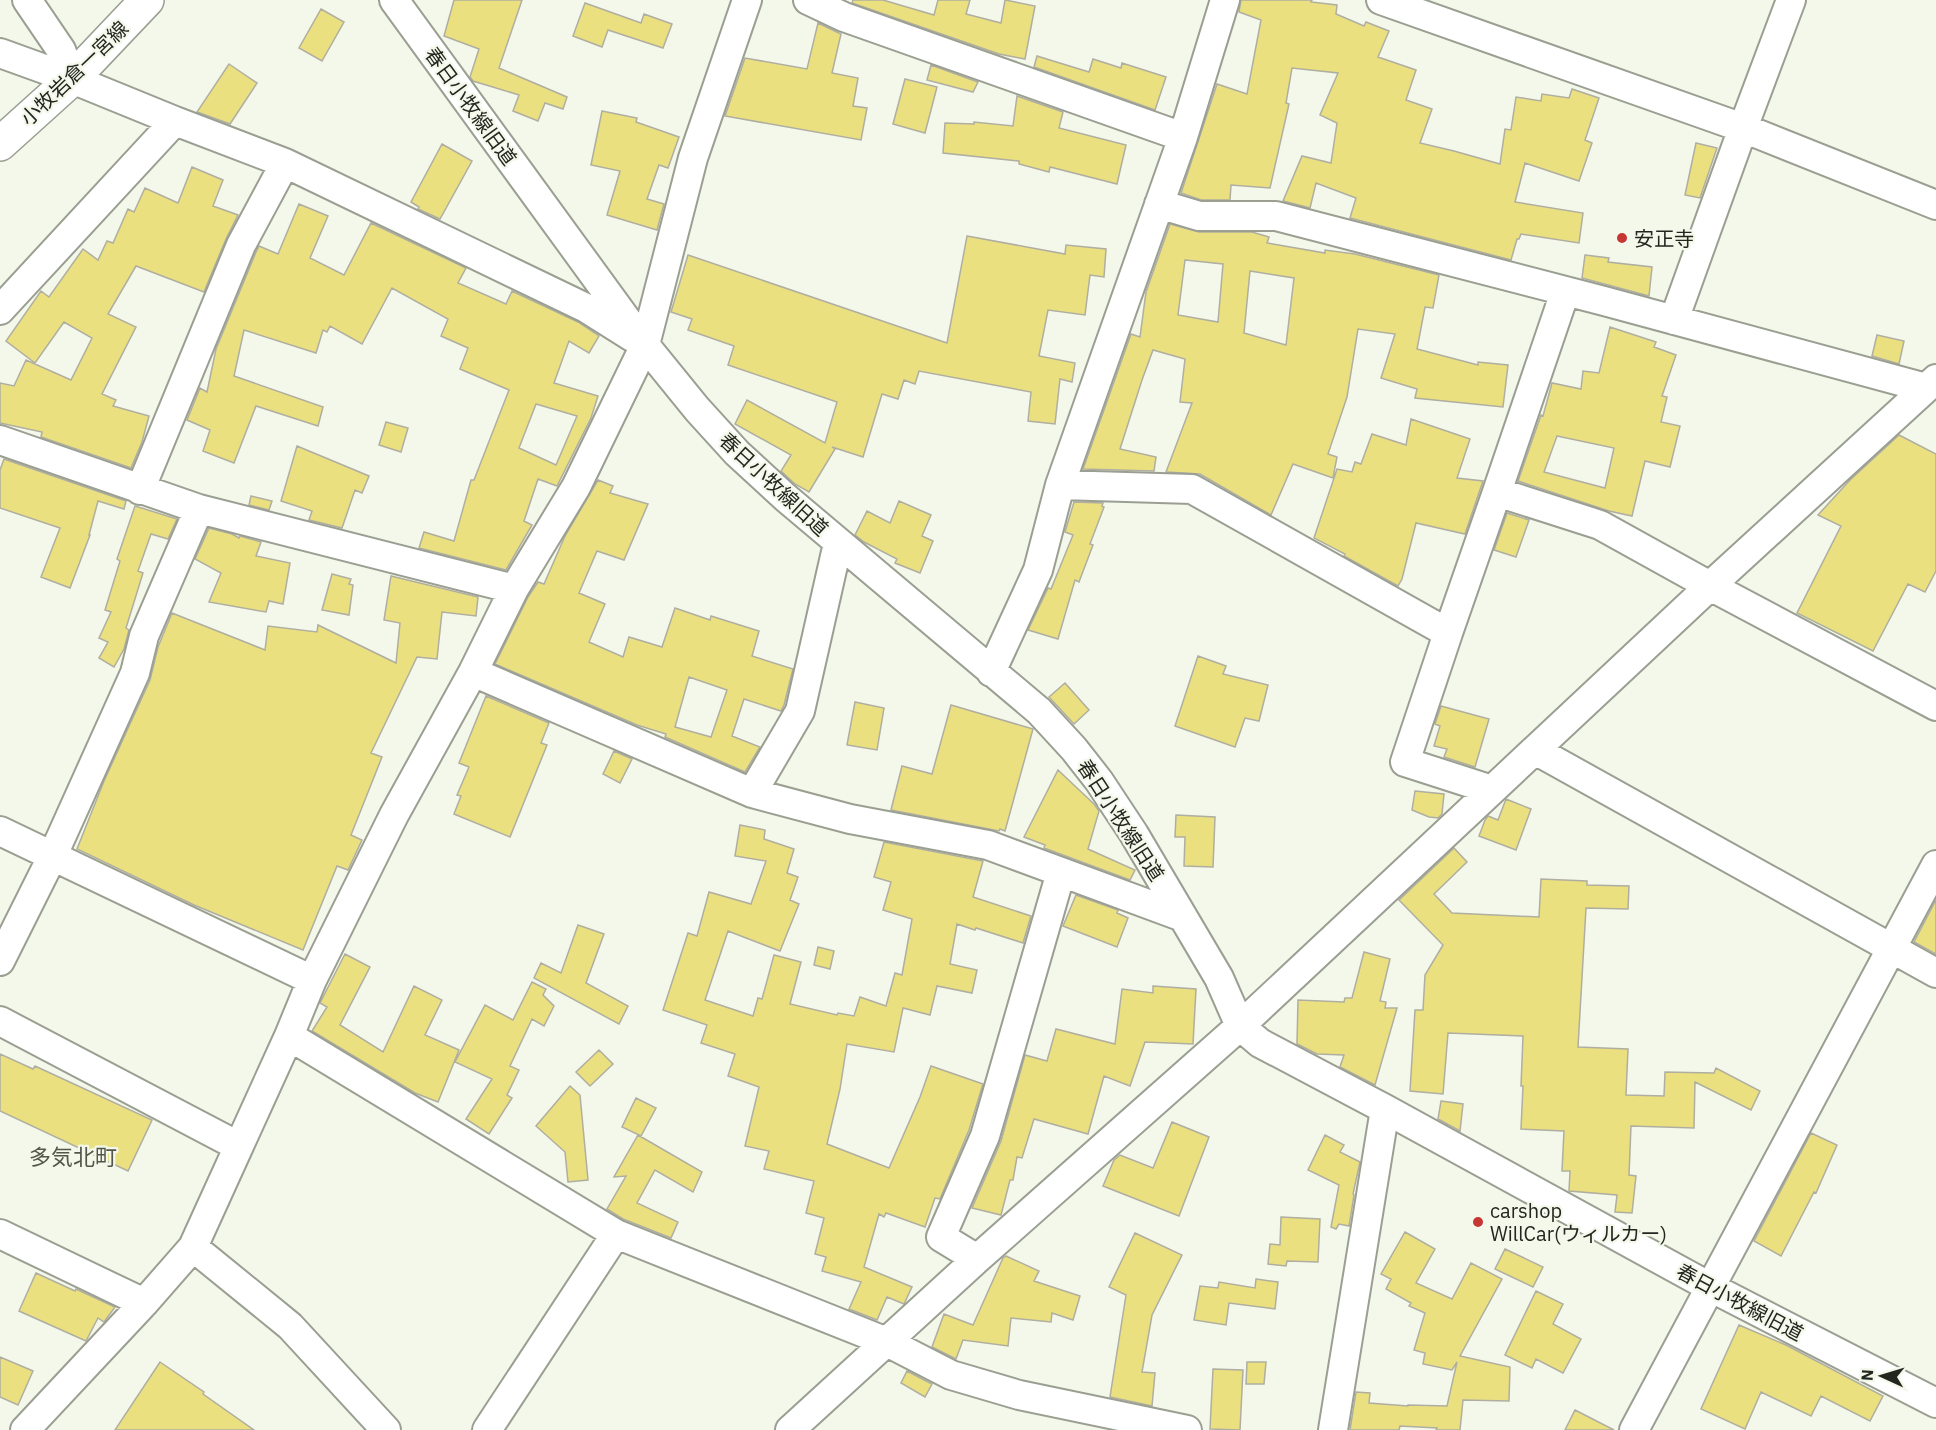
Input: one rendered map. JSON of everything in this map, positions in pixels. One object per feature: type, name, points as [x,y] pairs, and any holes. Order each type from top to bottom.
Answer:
[{"type":"main road","name":"小牧岩倉一宮線","points":[[0,144],[72,79],[147,0]]},
{"type":"street","points":[[27,0],[61,50],[72,79]]},
{"type":"street","name":"春日小牧線旧道","points":[[394,0],[645,345],[697,409],[737,453],[838,543],[1039,711],[1074,749],[1100,781],[1134,834],[1219,978],[1240,1026],[1260,1043],[1710,1287],[1936,1404]]},
{"type":"street","points":[[25,1430],[193,1247],[312,980],[394,815],[473,672],[514,589],[576,487],[645,345],[693,158],[747,0]]},
{"type":"street","points":[[808,0],[844,17],[1183,137]]},
{"type":"street","points":[[992,672],[1038,570],[1060,485],[1183,137],[1225,0]]},
{"type":"street","points":[[1381,0],[1743,129],[1936,205]]},
{"type":"street","points":[[1674,321],[1791,0]]},
{"type":"street","points":[[0,53],[285,163],[586,308],[645,345]]},
{"type":"street","points":[[0,310],[175,121]]},
{"type":"street","points":[[140,490],[241,245],[285,163]]},
{"type":"street","points":[[1159,204],[1199,216],[1275,216],[1674,321],[1931,383]]},
{"type":"street","points":[[1492,790],[1405,762],[1565,292]]},
{"type":"street","points":[[790,1430],[977,1259],[1240,1026],[1710,586],[1931,383]]},
{"type":"street","points":[[0,440],[199,509],[514,589]]},
{"type":"street","points":[[1060,485],[1192,489],[1448,633]]},
{"type":"street","points":[[1497,492],[1600,525],[1936,706]]},
{"type":"street","points":[[0,961],[53,855],[135,674],[144,636],[199,509]]},
{"type":"street","points":[[752,793],[800,711],[838,543]]},
{"type":"street","points":[[473,672],[752,793],[850,819],[988,845],[1183,917]]},
{"type":"street","points":[[1535,750],[1936,974]]},
{"type":"street","points":[[0,831],[312,980]]},
{"type":"street","points":[[1634,1430],[1936,865]]},
{"type":"street","points":[[977,1259],[942,1237],[985,1136],[1061,872]]},
{"type":"street","points":[[0,1021],[238,1146]]},
{"type":"street","points":[[289,1036],[615,1234],[887,1342],[951,1375],[1019,1395],[1187,1430]]},
{"type":"street","points":[[1333,1430],[1385,1109]]},
{"type":"street","points":[[0,1234],[144,1303]]},
{"type":"street","points":[[487,1430],[615,1234]]},
{"type":"street","points":[[193,1247],[290,1326],[386,1430]]},
{"type":"building","points":[[454,0],[522,0],[499,68],[567,97],[563,109],[545,103],[538,121],[513,111],[519,95],[473,81],[470,77],[479,49],[444,36]]},
{"type":"building","points":[[853,0],[883,0],[934,15],[938,0],[970,0],[966,14],[1001,23],[1005,0],[1035,6],[1025,59],[999,54],[852,3]]},
{"type":"building","points":[[1241,0],[1312,0],[1311,2],[1337,5],[1336,14],[1364,26],[1366,22],[1389,31],[1378,57],[1416,70],[1406,100],[1432,109],[1420,143],[1500,164],[1505,129],[1511,130],[1516,97],[1541,101],[1542,94],[1569,98],[1572,89],[1599,98],[1585,140],[1592,143],[1579,181],[1525,163],[1515,202],[1583,213],[1579,243],[1521,234],[1517,239],[1511,260],[1350,218],[1356,198],[1316,183],[1310,208],[1283,201],[1302,156],[1331,163],[1337,123],[1320,115],[1338,73],[1292,68],[1286,103],[1289,104],[1270,188],[1231,185],[1230,200],[1201,200],[1181,193],[1217,84],[1247,94],[1261,20],[1239,12]]},
{"type":"building","points":[[585,3],[641,23],[644,14],[672,24],[663,48],[608,30],[602,47],[573,36]]},
{"type":"building","points":[[321,9],[344,22],[322,61],[299,48]]},
{"type":"building","points":[[818,23],[841,34],[832,73],[858,78],[853,106],[867,108],[861,140],[725,116],[745,58],[807,69]]},
{"type":"building","points":[[1037,56],[1089,72],[1093,59],[1121,68],[1122,63],[1166,77],[1155,110],[1034,67]]},
{"type":"building","points":[[229,64],[257,83],[230,124],[197,112]]},
{"type":"building","points":[[931,65],[978,82],[973,92],[927,80]]},
{"type":"building","points":[[905,79],[937,87],[925,133],[893,124]]},
{"type":"building","points":[[1017,96],[1063,112],[1059,128],[1126,145],[1117,184],[1050,167],[1049,172],[1019,164],[1019,161],[943,153],[945,123],[974,124],[974,122],[1013,126]]},
{"type":"building","points":[[602,111],[637,118],[636,122],[679,137],[668,168],[659,165],[647,199],[664,204],[657,230],[607,215],[620,171],[591,165]]},
{"type":"building","points":[[1696,143],[1717,148],[1700,198],[1685,195]]},
{"type":"building","points":[[442,144],[472,161],[440,219],[418,209],[419,207],[411,202]]},
{"type":"building","points":[[192,167],[223,180],[213,206],[238,215],[204,292],[136,266],[108,314],[136,327],[102,394],[116,400],[113,406],[149,416],[142,442],[131,468],[41,437],[42,432],[0,423],[0,383],[14,386],[26,360],[71,380],[92,338],[64,322],[35,363],[6,341],[41,291],[49,297],[83,249],[98,260],[107,241],[113,243],[128,209],[134,212],[145,188],[178,203]]},
{"type":"building","points":[[299,204],[328,216],[310,258],[344,275],[371,223],[466,268],[458,283],[506,304],[512,291],[578,322],[599,336],[589,353],[569,341],[554,383],[598,396],[591,418],[557,486],[538,479],[524,521],[532,525],[506,570],[419,548],[424,532],[454,541],[471,480],[474,480],[509,390],[460,369],[468,348],[441,336],[448,319],[392,288],[362,344],[330,326],[327,332],[323,330],[316,353],[244,330],[234,376],[323,407],[318,426],[256,406],[234,463],[203,451],[210,430],[187,420],[200,388],[207,392],[216,349],[259,246],[278,254]],"holes":[[[536,404],[577,416],[556,465],[519,448]]]},
{"type":"building","points":[[1170,224],[1199,232],[1252,232],[1269,237],[1267,243],[1325,253],[1325,250],[1355,254],[1439,275],[1433,308],[1425,307],[1417,349],[1478,365],[1478,362],[1508,365],[1503,407],[1415,398],[1417,389],[1381,378],[1395,334],[1358,329],[1347,397],[1328,454],[1337,457],[1333,478],[1293,464],[1271,515],[1200,474],[1166,472],[1192,403],[1180,402],[1185,359],[1153,350],[1120,449],[1156,457],[1154,471],[1083,469],[1131,334],[1140,337],[1146,292]],"holes":[[[1185,260],[1223,264],[1218,322],[1178,315]],[[1250,271],[1294,278],[1286,345],[1244,333]]]},
{"type":"building","points":[[967,236],[1065,254],[1066,245],[1106,249],[1104,277],[1090,275],[1085,315],[1048,310],[1039,356],[1075,363],[1072,382],[1060,379],[1055,424],[1028,421],[1031,392],[919,371],[915,384],[904,380],[898,399],[882,394],[863,457],[832,447],[835,449],[809,492],[795,484],[781,471],[791,455],[735,424],[747,400],[825,443],[837,402],[728,365],[734,346],[688,330],[692,319],[671,312],[688,255],[947,343]]},
{"type":"building","points":[[1585,255],[1609,258],[1608,262],[1652,267],[1649,296],[1582,278]]},
{"type":"building","points":[[1610,327],[1656,342],[1654,347],[1676,355],[1662,396],[1667,397],[1661,422],[1680,426],[1670,467],[1645,461],[1632,516],[1609,511],[1518,481],[1541,415],[1543,416],[1552,383],[1581,389],[1583,371],[1599,373]],"holes":[[[1557,436],[1614,448],[1605,488],[1544,472]]]},
{"type":"building","points":[[1877,335],[1904,341],[1899,364],[1872,356]]},
{"type":"building","points":[[1411,419],[1470,439],[1457,478],[1483,481],[1465,534],[1416,523],[1402,579],[1398,586],[1314,538],[1337,469],[1352,472],[1355,462],[1361,464],[1372,434],[1406,445]]},
{"type":"building","points":[[386,422],[408,428],[401,452],[379,445]]},
{"type":"building","points":[[1899,435],[1936,454],[1936,571],[1925,592],[1908,584],[1873,651],[1797,613],[1841,526],[1818,515],[1850,480]]},
{"type":"building","points":[[297,446],[369,476],[362,493],[355,490],[342,528],[309,520],[312,511],[281,501]]},
{"type":"building","points":[[4,459],[126,501],[124,509],[98,501],[90,535],[70,588],[41,577],[60,528],[0,508],[0,470]]},
{"type":"building","points":[[598,480],[613,486],[610,493],[648,504],[624,560],[597,551],[579,593],[605,604],[589,642],[623,657],[629,637],[662,647],[675,608],[710,620],[711,616],[759,631],[752,656],[793,669],[781,711],[744,699],[732,736],[760,747],[745,772],[665,737],[666,734],[637,725],[495,664],[528,597],[538,582],[544,584],[565,536]],"holes":[[[689,677],[727,690],[711,737],[675,727]]]},
{"type":"building","points":[[251,496],[272,501],[269,510],[249,505]]},
{"type":"building","points":[[899,501],[931,515],[922,536],[933,541],[920,573],[895,563],[897,559],[855,535],[867,511],[890,523]]},
{"type":"building","points":[[1074,502],[1103,503],[1104,507],[1079,582],[1075,580],[1058,639],[1028,630],[1048,588],[1051,589],[1073,535],[1065,532]]},
{"type":"building","points":[[135,506],[177,519],[168,539],[151,534],[138,571],[143,573],[126,628],[129,630],[124,649],[114,667],[99,658],[108,642],[99,638],[111,612],[105,610],[120,561],[117,559]]},
{"type":"building","points":[[1507,513],[1529,520],[1516,557],[1494,550]]},
{"type":"building","points":[[209,528],[239,538],[240,536],[261,542],[256,556],[290,563],[283,604],[269,601],[266,612],[209,602],[221,573],[195,559]]},
{"type":"building","points":[[332,574],[351,579],[349,584],[353,585],[349,615],[322,610]]},
{"type":"building","points":[[391,576],[478,597],[476,616],[442,612],[437,659],[417,657],[371,753],[382,757],[351,835],[362,840],[348,870],[337,866],[303,950],[194,905],[77,849],[104,781],[150,680],[158,647],[172,613],[265,650],[268,626],[317,632],[318,625],[396,663],[400,623],[384,620]]},
{"type":"building","points":[[1198,656],[1226,666],[1223,674],[1268,685],[1259,721],[1245,718],[1235,747],[1175,726]]},
{"type":"building","points":[[1065,683],[1089,710],[1074,724],[1049,697]]},
{"type":"building","points":[[486,696],[549,723],[541,743],[547,745],[510,837],[454,814],[461,796],[457,795],[469,767],[459,763]]},
{"type":"building","points":[[855,702],[884,708],[877,750],[847,745]]},
{"type":"building","points":[[951,705],[1033,729],[1005,831],[891,810],[902,766],[932,774]]},
{"type":"building","points":[[1441,706],[1489,719],[1475,767],[1444,757],[1447,749],[1434,746],[1440,726],[1435,724]]},
{"type":"building","points":[[614,751],[632,759],[620,783],[603,774]]},
{"type":"building","points":[[1058,770],[1099,811],[1088,849],[1135,870],[1130,880],[1044,848],[1045,845],[1024,837]]},
{"type":"building","points":[[1415,791],[1444,794],[1442,814],[1438,818],[1412,810]]},
{"type":"building","points":[[1506,799],[1531,809],[1516,850],[1479,836],[1488,816],[1498,820]]},
{"type":"building","points":[[1176,815],[1215,817],[1213,867],[1184,866],[1185,837],[1175,837]]},
{"type":"building","points":[[740,825],[765,830],[764,839],[794,849],[787,873],[798,877],[790,900],[799,904],[780,951],[728,931],[705,1000],[753,1016],[758,998],[762,999],[774,955],[801,962],[790,1004],[837,1015],[838,1013],[854,1016],[860,997],[886,1006],[895,973],[902,975],[912,919],[883,910],[891,882],[874,877],[884,842],[983,861],[973,897],[1031,916],[1023,943],[957,924],[950,964],[977,970],[972,993],[937,986],[930,1015],[903,1008],[894,1052],[847,1044],[840,1089],[827,1144],[889,1168],[931,1066],[983,1084],[969,1130],[940,1199],[935,1198],[925,1227],[886,1213],[884,1217],[879,1214],[864,1267],[912,1287],[904,1304],[887,1297],[877,1320],[849,1309],[861,1282],[822,1271],[826,1257],[815,1254],[824,1218],[806,1213],[814,1181],[764,1169],[769,1151],[745,1146],[759,1087],[728,1076],[735,1054],[701,1043],[707,1025],[663,1010],[688,933],[697,936],[709,892],[751,904],[766,861],[735,856]]},
{"type":"building","points":[[1454,848],[1467,862],[1434,894],[1452,913],[1539,917],[1541,879],[1587,881],[1587,885],[1629,886],[1628,909],[1586,908],[1578,1047],[1628,1049],[1626,1095],[1664,1096],[1665,1072],[1714,1073],[1716,1068],[1760,1091],[1751,1110],[1695,1082],[1694,1128],[1631,1126],[1629,1175],[1636,1176],[1632,1213],[1615,1212],[1617,1195],[1569,1191],[1570,1171],[1562,1171],[1564,1131],[1521,1129],[1523,1036],[1448,1033],[1443,1094],[1410,1091],[1415,1010],[1423,1010],[1425,975],[1443,945],[1399,900]]},
{"type":"building","points":[[1076,895],[1118,910],[1117,913],[1128,918],[1117,947],[1063,926]]},
{"type":"building","points":[[1936,900],[1936,954],[1914,942]]},
{"type":"building","points":[[578,925],[604,934],[586,983],[628,1006],[619,1024],[534,978],[541,963],[561,973]]},
{"type":"building","points":[[818,947],[834,951],[830,969],[814,965]]},
{"type":"building","points":[[1364,952],[1390,959],[1380,1001],[1386,1002],[1385,1008],[1397,1008],[1375,1085],[1340,1067],[1344,1055],[1317,1054],[1297,1044],[1298,1000],[1344,1002],[1345,998],[1352,998]]},
{"type":"building","points":[[345,954],[370,967],[340,1025],[383,1052],[414,986],[442,1000],[425,1035],[459,1050],[438,1102],[415,1093],[312,1031],[327,1007],[320,1003]]},
{"type":"building","points":[[532,982],[546,989],[543,995],[554,1006],[544,1026],[532,1019],[510,1066],[519,1070],[507,1095],[512,1098],[489,1134],[466,1119],[492,1079],[455,1062],[485,1005],[513,1020]]},
{"type":"building","points":[[1153,986],[1196,989],[1193,1044],[1145,1042],[1130,1086],[1104,1076],[1088,1134],[1034,1119],[1022,1158],[1017,1157],[1013,1180],[1010,1180],[1001,1215],[972,1208],[1001,1141],[1025,1055],[1047,1061],[1056,1029],[1115,1044],[1122,989],[1153,993]]},
{"type":"building","points":[[599,1050],[613,1064],[590,1086],[576,1072]]},
{"type":"building","points":[[0,1054],[33,1069],[35,1066],[152,1120],[128,1171],[0,1111]]},
{"type":"building","points":[[570,1086],[580,1095],[588,1180],[568,1182],[565,1152],[536,1126]]},
{"type":"building","points":[[636,1098],[656,1108],[641,1136],[622,1127]]},
{"type":"building","points":[[1441,1101],[1463,1104],[1460,1131],[1438,1119]]},
{"type":"building","points":[[1172,1122],[1209,1137],[1179,1216],[1103,1186],[1114,1160],[1120,1155],[1153,1168]]},
{"type":"building","points":[[1811,1133],[1837,1145],[1816,1193],[1814,1192],[1781,1256],[1754,1241]]},
{"type":"building","points":[[638,1135],[702,1172],[693,1192],[655,1170],[637,1203],[678,1222],[671,1238],[623,1219],[607,1209],[626,1176],[614,1177]]},
{"type":"building","points":[[1325,1135],[1344,1145],[1340,1152],[1360,1162],[1349,1226],[1339,1224],[1336,1229],[1331,1227],[1339,1185],[1308,1170]]},
{"type":"building","points":[[1281,1217],[1320,1219],[1318,1262],[1287,1261],[1286,1266],[1268,1264],[1270,1244],[1280,1245]]},
{"type":"building","points":[[1405,1232],[1435,1249],[1416,1283],[1452,1299],[1471,1263],[1502,1279],[1460,1356],[1510,1367],[1509,1401],[1463,1400],[1460,1430],[1400,1426],[1399,1430],[1350,1430],[1356,1392],[1370,1393],[1369,1403],[1447,1406],[1457,1362],[1452,1370],[1423,1364],[1425,1353],[1414,1350],[1425,1313],[1409,1306],[1411,1303],[1386,1289],[1391,1279],[1381,1274]]},
{"type":"building","points":[[1135,1233],[1182,1255],[1152,1315],[1142,1372],[1155,1373],[1152,1406],[1110,1397],[1126,1295],[1109,1287]]},
{"type":"building","points":[[1505,1249],[1543,1267],[1533,1287],[1495,1269]]},
{"type":"building","points":[[1006,1256],[1039,1271],[1034,1281],[1080,1296],[1073,1320],[1052,1313],[1051,1322],[1011,1318],[1008,1346],[963,1340],[956,1359],[932,1347],[944,1314],[973,1325],[1003,1258]]},
{"type":"building","points":[[36,1273],[115,1307],[104,1322],[98,1318],[86,1341],[19,1311]]},
{"type":"building","points":[[1256,1279],[1278,1282],[1275,1309],[1229,1303],[1226,1325],[1194,1320],[1200,1286],[1218,1288],[1219,1282],[1255,1288]]},
{"type":"building","points":[[1536,1291],[1563,1304],[1553,1324],[1581,1339],[1563,1373],[1536,1359],[1532,1368],[1505,1355]]},
{"type":"building","points":[[1739,1325],[1786,1345],[1883,1396],[1870,1421],[1821,1396],[1811,1416],[1761,1392],[1745,1429],[1701,1409]]},
{"type":"building","points":[[0,1357],[33,1371],[18,1405],[0,1397]]},
{"type":"building","points":[[160,1362],[204,1392],[203,1394],[254,1430],[115,1430]]},
{"type":"building","points":[[1247,1362],[1266,1362],[1264,1384],[1246,1384]]},
{"type":"building","points":[[1213,1369],[1243,1370],[1240,1430],[1210,1429]]},
{"type":"building","points":[[907,1371],[932,1384],[925,1397],[901,1383]]},
{"type":"building","points":[[1575,1410],[1614,1430],[1565,1430]]},
{"type":"place","name":"安正寺","points":[[1622,238]]},
{"type":"place","name":"carshop WillCar(ウィルカー)","points":[[1478,1222]]},
{"type":"district","name":"多気北町","points":[[73,1156]]}]
